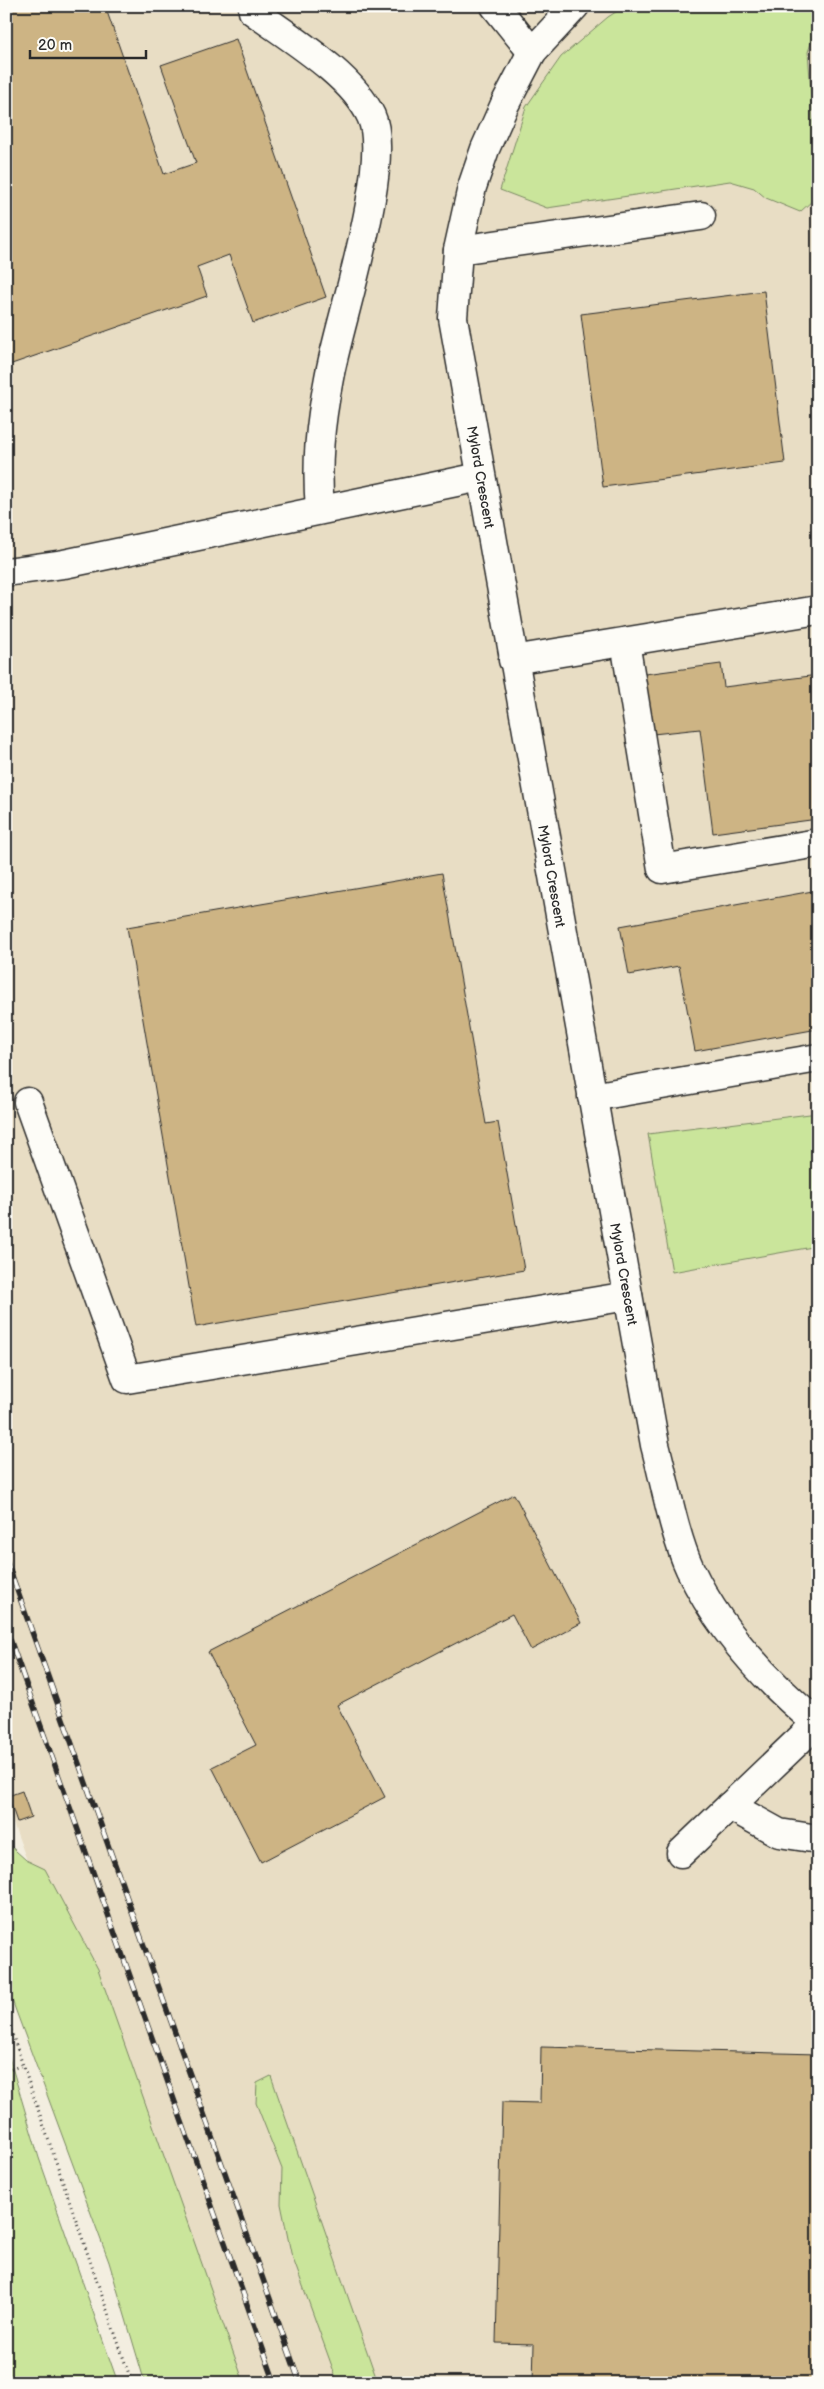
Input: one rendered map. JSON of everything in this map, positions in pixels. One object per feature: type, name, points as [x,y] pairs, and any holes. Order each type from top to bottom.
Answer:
[{"type":"street","points":[[495,6],[532,52]]},
{"type":"street","name":"Mylord Crescent","points":[[575,6],[532,52],[505,104],[485,149],[472,187],[458,250],[454,318],[480,477],[655,1444],[690,1568],[713,1611],[747,1656],[779,1690],[817,1724]]},
{"type":"street","points":[[253,12],[305,48],[351,86],[372,116],[377,140],[375,175],[365,228],[329,376],[318,438],[317,475],[320,509]]},
{"type":"street","points":[[458,250],[702,216]]},
{"type":"street","points":[[6,572],[64,564],[480,477]]},
{"type":"street","points":[[513,660],[818,610]]},
{"type":"street","points":[[625,642],[662,869],[818,844]]},
{"type":"street","points":[[592,1097],[818,1058]]},
{"type":"street","points":[[28,1102],[127,1379],[628,1296]]},
{"type":"street","points":[[681,1853],[817,1724]]},
{"type":"street","points":[[730,1806],[779,1833],[818,1839]]},
{"type":"path","points":[[6,2016],[132,2383]]},
{"type":"path","points":[[6,2071],[23,2065]]},
{"type":"shaded area","points":[[6,6],[818,6],[818,2383],[221,2383],[6,1804]]},
{"type":"green space","points":[[625,6],[818,6],[818,23],[808,52],[818,185],[812,201],[800,212],[766,198],[754,188],[730,181],[547,208],[500,190],[526,107],[561,57],[608,17]]},
{"type":"green space","points":[[818,1113],[818,1246],[672,1272],[648,1134]]},
{"type":"green space","points":[[6,1842],[26,1860],[45,1869],[98,1969],[244,2383],[145,2383],[109,2262],[6,1984]]},
{"type":"green space","points":[[6,2047],[39,2158],[118,2383],[6,2383]]},
{"type":"green space","points":[[271,2076],[378,2383],[338,2383],[291,2253],[281,2204],[282,2169],[256,2103],[257,2083]]},
{"type":"building","points":[[6,6],[105,6],[164,174],[196,163],[161,65],[236,39],[326,297],[253,323],[229,255],[197,267],[207,296],[6,366]]},
{"type":"building","points":[[764,291],[785,463],[603,487],[581,314]]},
{"type":"building","points":[[721,664],[724,687],[818,675],[818,819],[713,833],[700,729],[653,734],[645,674]]},
{"type":"building","points":[[442,873],[486,1124],[498,1122],[524,1270],[196,1327],[127,927]]},
{"type":"building","points":[[818,890],[818,1029],[695,1051],[679,966],[629,975],[620,926]]},
{"type":"building","points":[[514,1494],[581,1623],[531,1650],[512,1614],[337,1705],[385,1797],[261,1862],[212,1767],[256,1745],[208,1652]]},
{"type":"building","points":[[22,1791],[31,1817],[17,1822],[8,1796]]},
{"type":"building","points":[[541,2047],[818,2054],[818,2383],[533,2383],[534,2344],[496,2343],[502,2102],[540,2103]]},
{"type":"railway","points":[[6,1559],[300,2383]]},
{"type":"railway","points":[[6,1628],[275,2383]]}]
